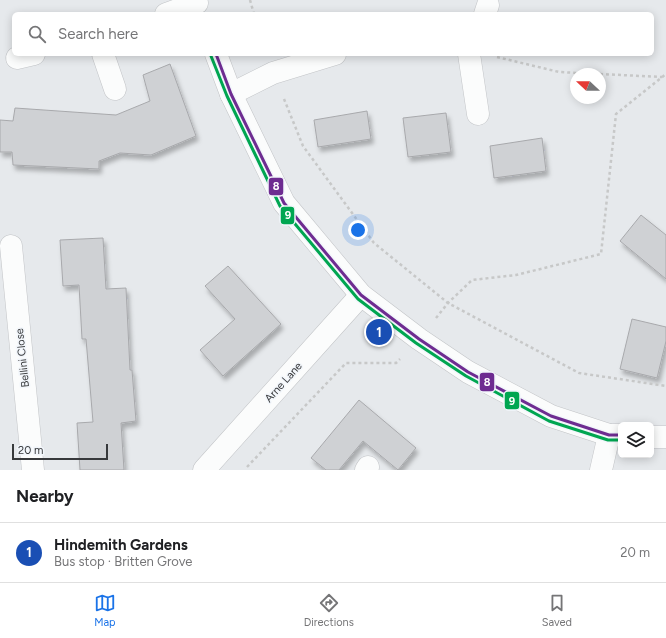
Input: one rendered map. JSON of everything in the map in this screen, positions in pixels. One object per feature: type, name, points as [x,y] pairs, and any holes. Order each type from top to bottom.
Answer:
[{"type":"street","points":[[174,12],[198,6]]},
{"type":"street","points":[[104,56],[115,89]]},
{"type":"street","points":[[217,56],[231,94],[284,203],[361,295],[419,339],[468,372],[551,416],[615,435],[601,470]]},
{"type":"street","points":[[231,94],[273,73],[328,56]]},
{"type":"street","points":[[469,56],[478,114]]},
{"type":"street","name":"Bellini Close","points":[[11,246],[33,470]]},
{"type":"street","name":"Arne Lane","points":[[204,470],[361,295]]},
{"type":"street","points":[[654,436],[666,437]]},
{"type":"path","points":[[250,0],[253,12]]},
{"type":"path","points":[[493,56],[559,72],[570,73]]},
{"type":"path","points":[[273,73],[304,146],[374,242],[448,303],[579,373],[666,386]]},
{"type":"path","points":[[606,74],[663,77]]},
{"type":"path","points":[[244,470],[346,363],[396,363],[419,339],[448,303],[472,280],[516,275],[601,254],[616,114],[666,74]]},
{"type":"building","points":[[170,64],[196,136],[151,155],[120,153],[99,161],[99,169],[13,165],[12,152],[0,152],[0,120],[13,121],[15,108],[116,115],[150,101],[143,75]]},
{"type":"building","points":[[367,111],[371,139],[318,147],[314,120]]},
{"type":"building","points":[[446,113],[451,152],[408,157],[403,118]]},
{"type":"building","points":[[542,138],[546,171],[494,178],[490,146]]},
{"type":"building","points":[[641,215],[666,235],[666,279],[620,241]]},
{"type":"building","points":[[103,238],[106,289],[126,288],[130,370],[132,370],[136,421],[121,423],[124,470],[80,470],[77,423],[93,422],[86,339],[82,339],[79,285],[63,286],[60,240]]},
{"type":"building","points":[[228,266],[281,324],[223,376],[200,350],[235,319],[205,286]]},
{"type":"building","points":[[632,319],[666,327],[666,341],[657,378],[620,369]]},
{"type":"building","points":[[359,400],[416,448],[398,470],[363,441],[339,470],[326,470],[311,458]]},
{"type":"transit line","name":"9","points":[[211,56],[227,96],[280,206],[358,299],[416,343],[466,376],[549,421],[608,440],[618,440]]},
{"type":"transit line","name":"8","points":[[217,56],[231,94],[284,203],[361,295],[419,339],[468,372],[551,416],[609,435],[618,435]]},
{"type":"place","name":"Hindemith Gardens","points":[[379,332]]}]
